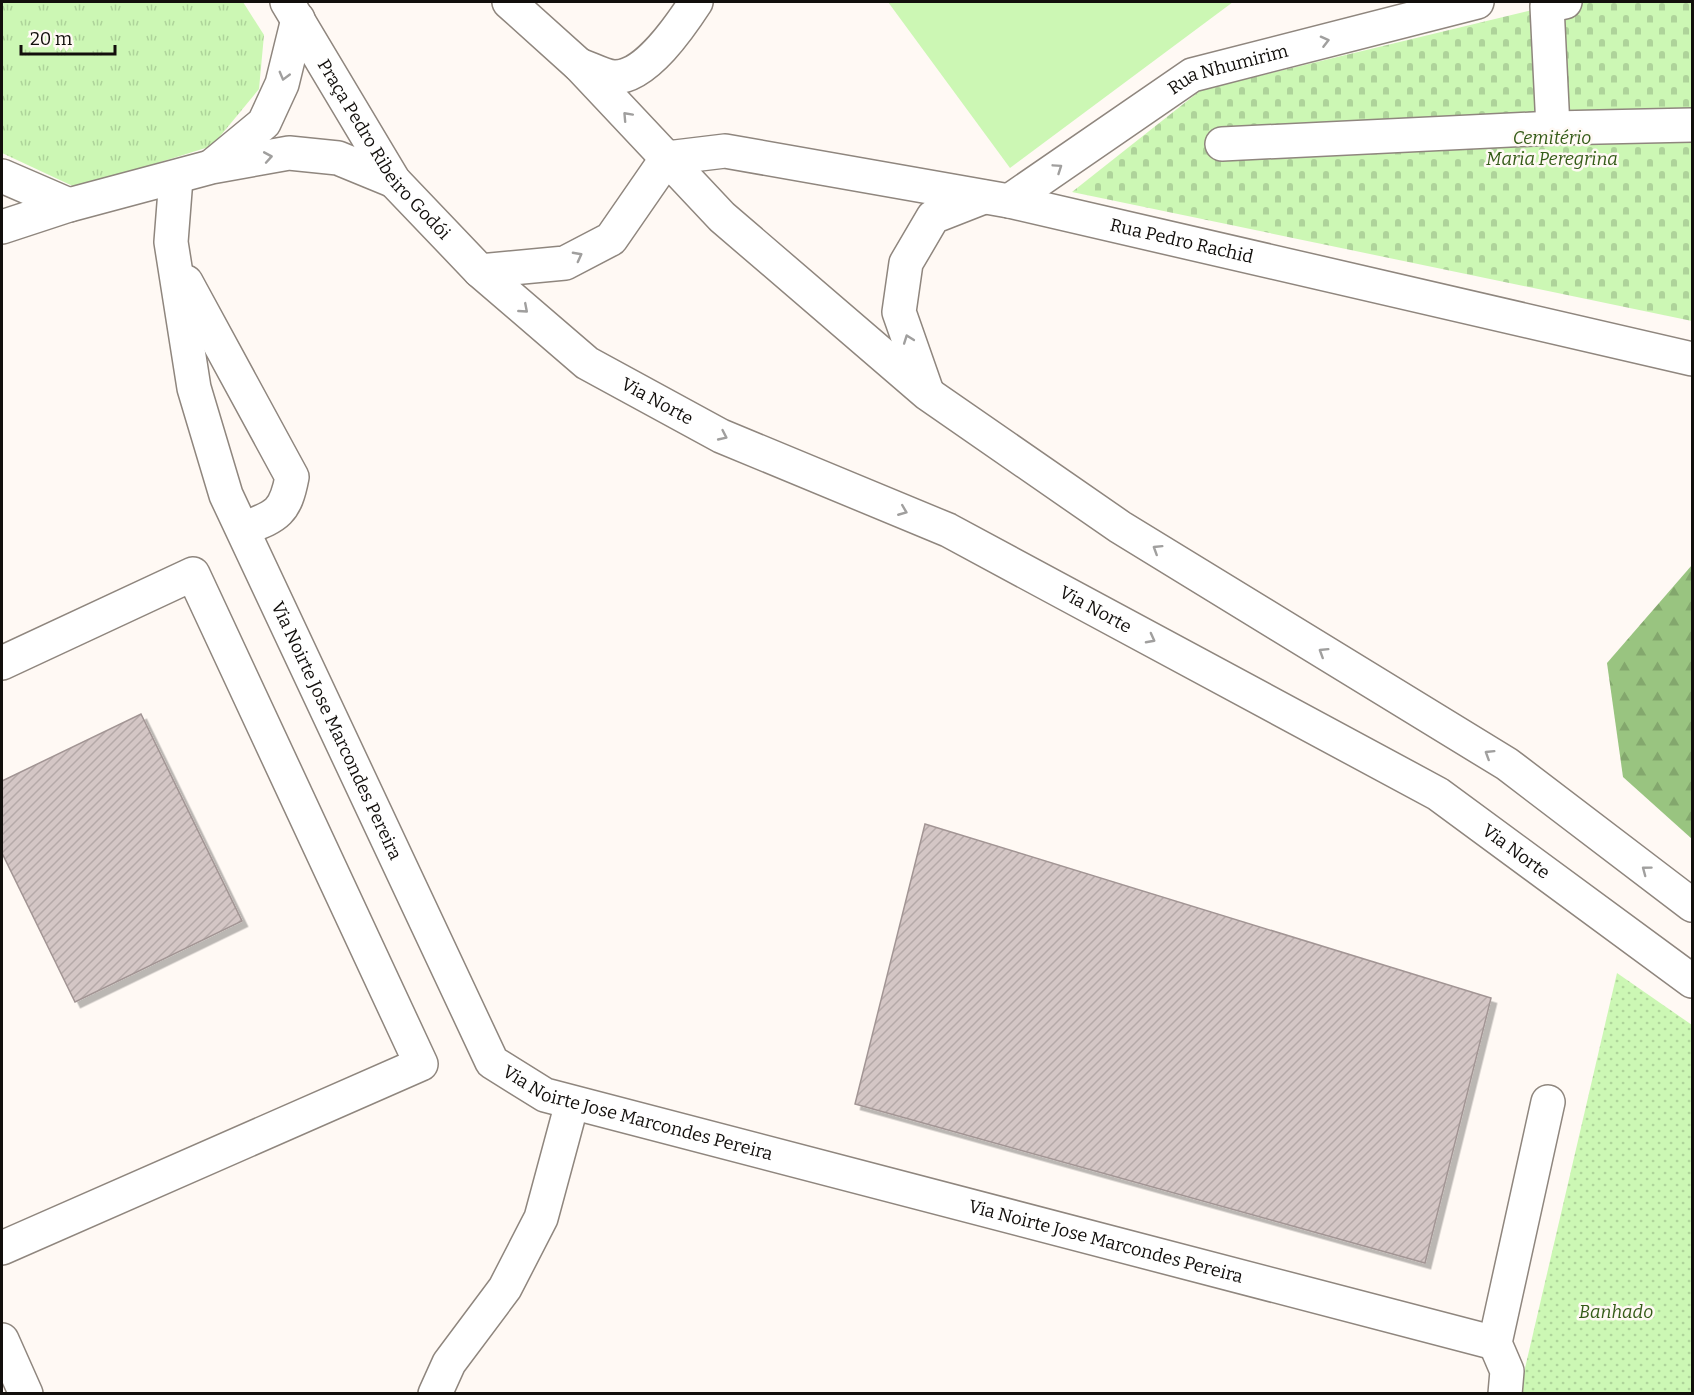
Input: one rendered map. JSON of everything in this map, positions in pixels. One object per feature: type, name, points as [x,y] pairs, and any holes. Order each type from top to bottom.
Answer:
[{"type":"main road","points":[[509,2],[579,65],[722,217],[928,394],[1120,526],[1507,764],[1692,905]]},
{"type":"main road","name":"Rua Nhumirim","points":[[928,394],[899,312],[906,263],[933,217],[997,199],[1192,75],[1477,2]]},
{"type":"main road","points":[[1554,128],[1547,6],[1565,2]]},
{"type":"main road","points":[[579,65],[615,77],[644,67],[683,6]]},
{"type":"main road","points":[[211,167],[264,123],[282,84],[296,7]]},
{"type":"main road","name":"Praça Pedro Ribeiro Godói","points":[[296,7],[394,181],[480,271]]},
{"type":"main road","points":[[1222,144],[1554,128],[1692,125]]},
{"type":"main road","name":"Rua Pedro Rachid","points":[[667,158],[725,151],[997,199],[1692,359]]},
{"type":"main road","points":[[2,227],[69,205],[177,178],[211,167],[289,153],[338,158],[394,181]]},
{"type":"main road","points":[[480,271],[566,263],[611,239],[667,158]]},
{"type":"main road","points":[[2,176],[69,205]]},
{"type":"main road","name":"Via Noirte Jose Marcondes Pereira","points":[[177,178],[171,242],[176,262],[194,388],[226,495],[492,1062],[545,1095],[572,1103],[1495,1343]]},
{"type":"main road","points":[[176,262],[292,477],[288,497],[274,517],[243,530]]},
{"type":"main road","name":"Via Norte","points":[[480,271],[587,363],[597,369],[721,436],[948,530],[1438,794],[1692,981]]},
{"type":"main road","points":[[2,663],[193,574],[421,1064],[2,1248]]},
{"type":"main road","points":[[1505,1394],[1507,1371],[1495,1343],[1548,1102]]},
{"type":"main road","points":[[435,1394],[449,1363],[505,1288],[540,1218],[572,1103]]},
{"type":"main road","points":[[2,1340],[27,1394]]},
{"type":"green space","points":[[2,2],[243,2],[264,35],[259,89],[212,146],[77,188],[2,153]]},
{"type":"green space","points":[[888,2],[1233,2],[1010,168]]},
{"type":"green space","name":"Cemitério Maria Peregrina","points":[[1565,2],[1692,2],[1692,321],[1072,192],[1201,90]]},
{"type":"green space","points":[[1692,565],[1692,839],[1623,777],[1607,663]]},
{"type":"green space","name":"Banhado","points":[[1617,973],[1692,1025],[1692,1393],[1519,1394]]},
{"type":"building","points":[[141,714],[242,921],[75,1002],[2,853],[2,781]]},
{"type":"building","points":[[925,824],[1491,998],[1425,1263],[855,1104]]}]
